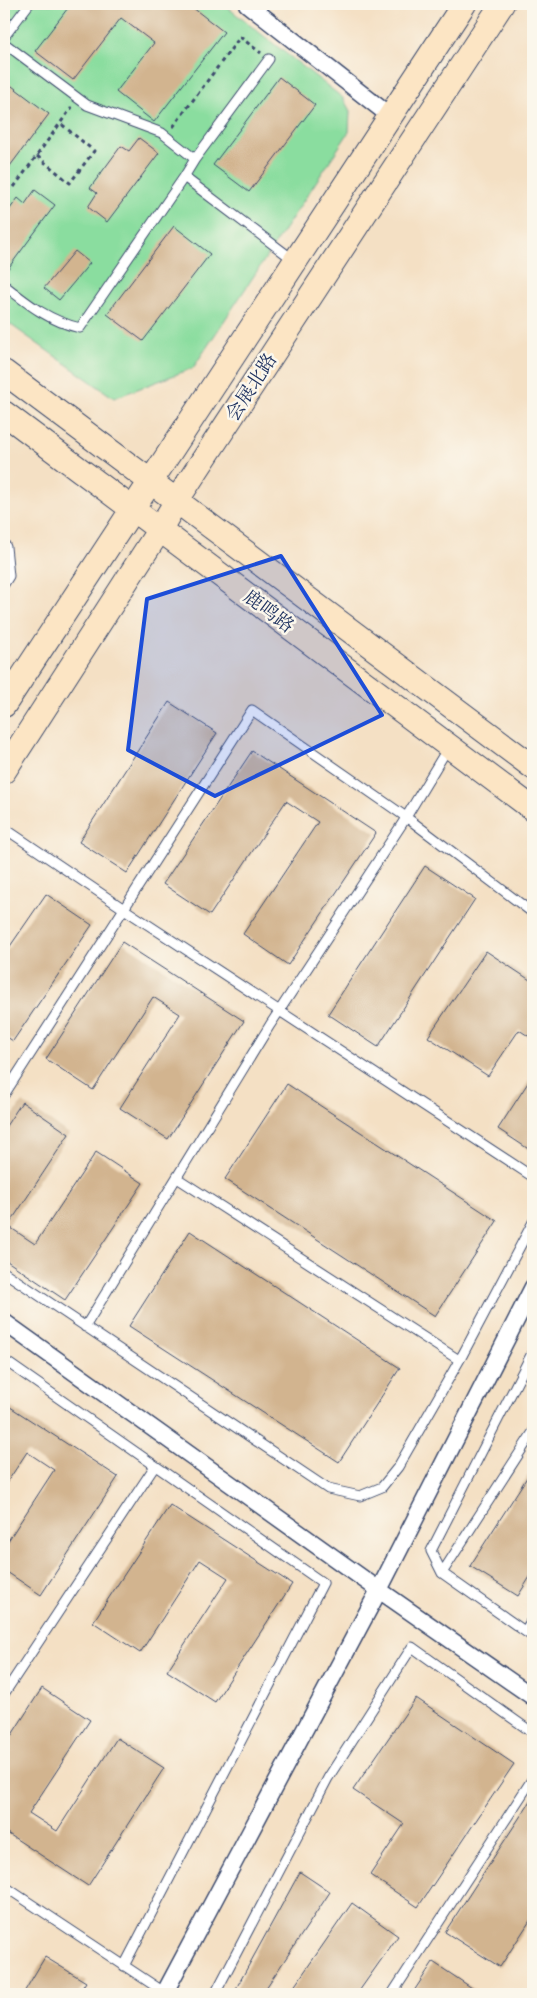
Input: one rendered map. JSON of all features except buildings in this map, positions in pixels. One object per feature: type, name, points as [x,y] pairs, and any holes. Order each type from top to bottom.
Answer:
[{"type":"main road","name":"会展北路","points":[[4,705],[464,4]]},
{"type":"main road","name":"会展北路","points":[[4,771],[177,500],[502,4]]},
{"type":"main road","name":"鹿鸣路","points":[[4,372],[533,767]]},
{"type":"main road","name":"鹿鸣路","points":[[4,413],[533,809]]},
{"type":"street","points":[[247,4],[390,116]]},
{"type":"street","points":[[165,1994],[379,1590],[533,1287]]},
{"type":"street","points":[[4,1322],[379,1590],[533,1697]]},
{"type":"lane","points":[[4,37],[29,4]]},
{"type":"lane","points":[[4,42],[87,105],[166,136],[195,159]]},
{"type":"lane","points":[[4,285],[34,308],[62,324],[80,328],[195,159],[269,59]]},
{"type":"lane","points":[[184,177],[295,261]]},
{"type":"lane","points":[[4,543],[9,576],[4,584]]},
{"type":"lane","points":[[4,1095],[252,710],[406,817],[533,913]]},
{"type":"lane","points":[[85,1328],[279,1011],[406,817],[449,746]]},
{"type":"lane","points":[[4,828],[124,910],[533,1177]]},
{"type":"lane","points":[[177,1178],[459,1360]]},
{"type":"lane","points":[[4,1272],[328,1489],[360,1496],[382,1487],[398,1466],[459,1360],[533,1222]]},
{"type":"lane","points":[[533,1351],[431,1551],[442,1572],[533,1637]]},
{"type":"lane","points":[[4,1360],[323,1583],[124,1966]]},
{"type":"lane","points":[[442,1572],[533,1432]]},
{"type":"lane","points":[[4,1694],[155,1466]]},
{"type":"lane","points":[[525,1631],[533,1618]]},
{"type":"lane","points":[[215,1994],[328,1778],[412,1647],[533,1733]]},
{"type":"lane","points":[[392,1994],[533,1778]]},
{"type":"lane","points":[[4,1886],[165,1994]]},
{"type":"path","points":[[166,136],[240,37],[269,59]]},
{"type":"path","points":[[14,187],[78,98]]},
{"type":"path","points":[[36,156],[70,183],[94,151],[60,123]]},
{"type":"highlighted area","points":[[281,556],[382,715],[215,796],[128,750],[147,599]]},
{"type":"green space","points":[[4,4],[223,4],[343,98],[350,111],[349,132],[193,368],[114,398],[4,320]]}]
